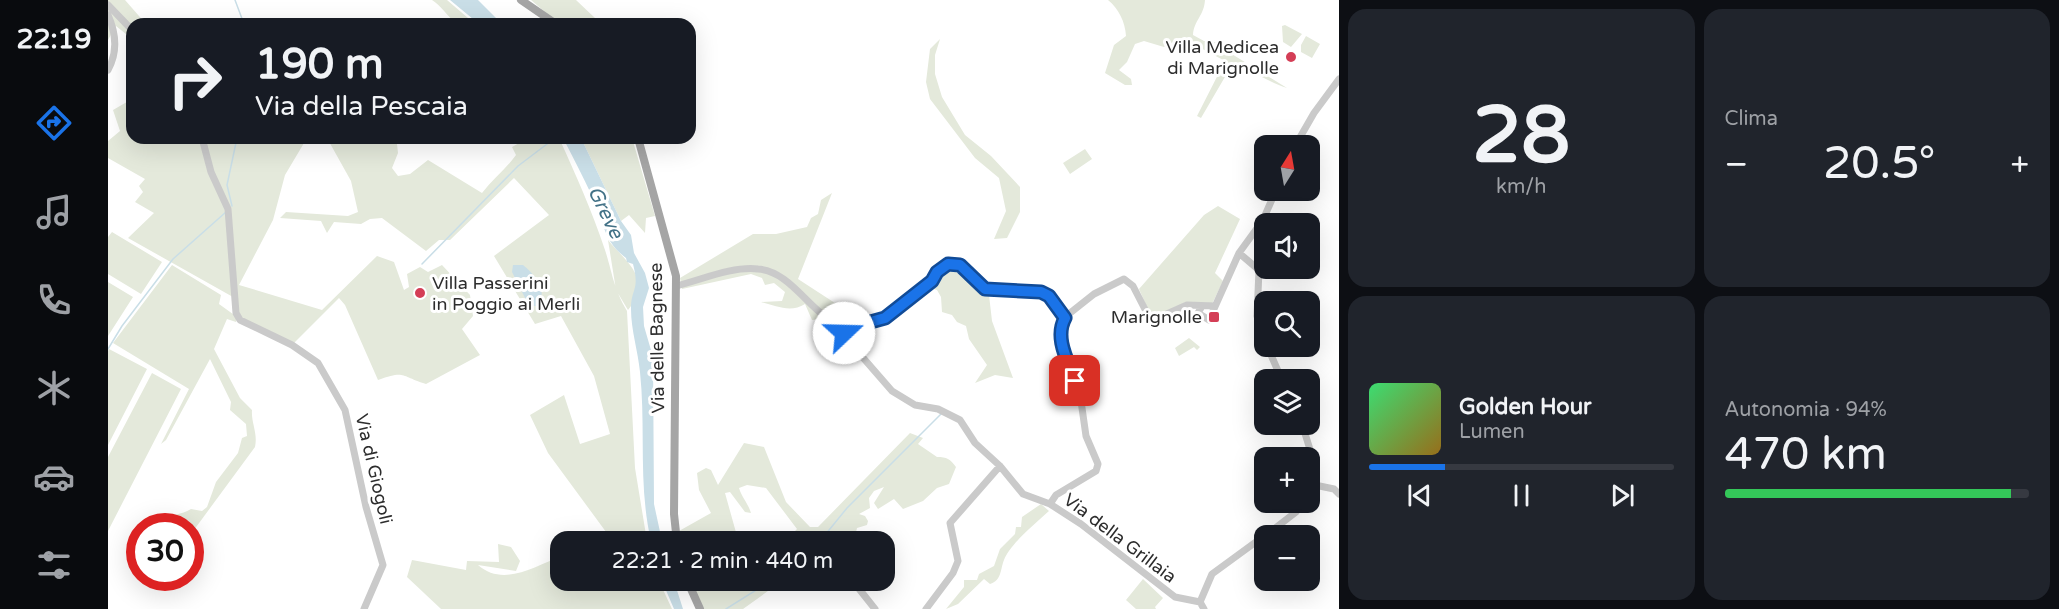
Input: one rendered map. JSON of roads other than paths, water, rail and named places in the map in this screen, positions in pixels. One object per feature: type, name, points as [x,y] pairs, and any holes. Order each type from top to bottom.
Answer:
[{"type":"main road","points":[[521,0],[547,18]]},
{"type":"main road","name":"Via delle Bagnese","points":[[640,144],[671,249],[676,286],[674,514],[676,531]]},
{"type":"main road","points":[[692,591],[699,609]]},
{"type":"street","points":[[108,5],[126,24]]},
{"type":"street","points":[[108,15],[116,35],[113,59],[108,70]]},
{"type":"street","points":[[1301,135],[1339,79]]},
{"type":"street","name":"Via di Giogoli","points":[[204,144],[211,172],[228,209],[236,313],[240,320],[292,345],[318,363],[345,410],[366,507],[383,564],[364,609]]},
{"type":"street","points":[[1202,306],[1198,313],[1209,320],[1217,308],[1215,306],[1239,253],[1263,220],[1271,201]]},
{"type":"street","points":[[1239,253],[1259,270],[1258,291]]},
{"type":"street","points":[[676,286],[739,270],[757,268],[770,271],[791,284],[822,314],[845,329],[885,318],[932,281],[937,272],[948,264],[960,265],[985,289],[1046,293],[1065,318]]},
{"type":"street","points":[[1050,504],[1056,495],[1096,471],[1098,464],[1086,436],[1080,394],[1063,351],[1061,332],[1065,318],[1094,294],[1124,279],[1133,286],[1151,321],[1187,305],[1215,306]]},
{"type":"street","name":"Via della Grillaia","points":[[845,329],[845,337],[892,392],[915,405],[938,409],[956,417],[975,443],[1000,466],[1023,494],[1050,504],[1136,564],[1175,597],[1202,606]]},
{"type":"street","points":[[1305,435],[1313,459],[1310,484],[1334,489],[1339,494]]},
{"type":"street","points":[[926,609],[953,573],[958,561],[950,524],[1000,466]]},
{"type":"street","points":[[1279,525],[1295,513]]},
{"type":"street","points":[[1202,606],[1212,574],[1254,544]]},
{"type":"street","points":[[861,591],[875,609]]},
{"type":"water","points":[[450,0],[478,0],[496,18],[472,18]]},
{"type":"water","name":"Greve","points":[[566,144],[584,144],[621,221],[631,235],[634,253],[645,273],[649,288],[643,307],[644,326],[653,357],[654,504],[660,531],[649,531],[643,478],[642,393],[631,317],[631,302],[636,279],[633,264],[627,262],[608,237],[596,205]]},
{"type":"water","points":[[513,265],[523,265],[539,283],[542,294],[538,306],[529,306],[512,272]]},
{"type":"water","points":[[666,591],[677,591],[683,609],[674,609]]},
{"type":"waterway","points":[[235,0],[242,18]]},
{"type":"waterway","points":[[232,206],[227,185],[236,144]]},
{"type":"waterway","points":[[422,264],[518,166],[547,144]]},
{"type":"waterway","points":[[108,349],[122,326],[173,259],[226,212]]},
{"type":"waterway","points":[[828,531],[847,508],[942,413]]},
{"type":"waterway","points":[[726,609],[755,591]]},
{"type":"place","name":"Villa Medicea di Marignolle","points":[[1291,57]]},
{"type":"place","name":"Villa Passerini in Poggio ai Merli","points":[[420,293]]},
{"type":"place","name":"Marignolle","points":[[1214,317]]}]
